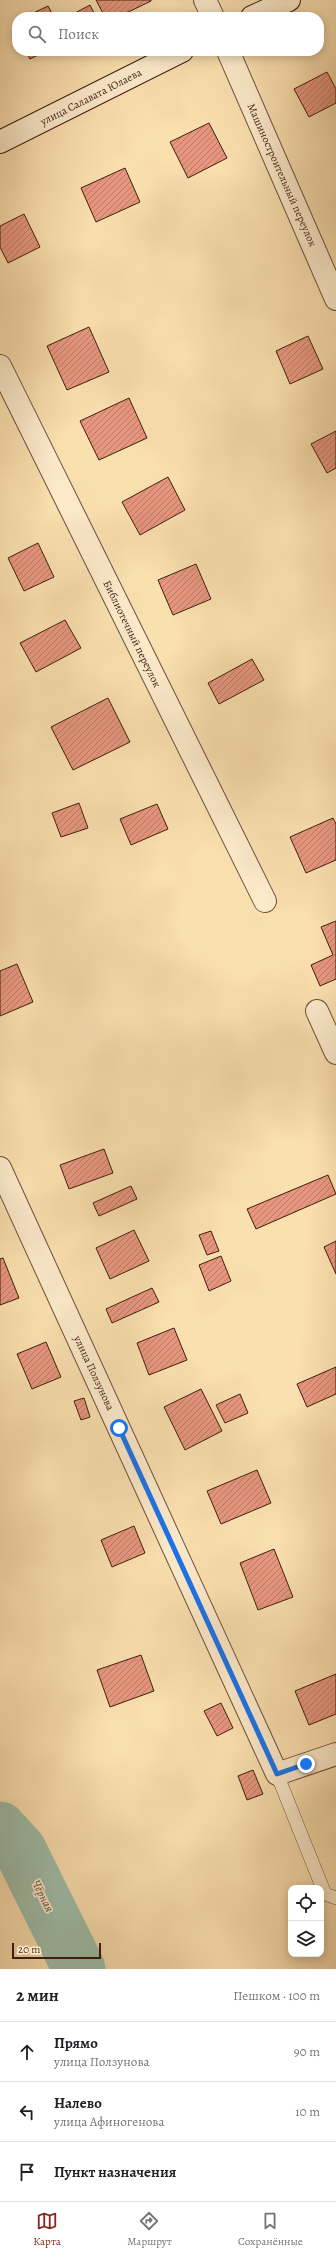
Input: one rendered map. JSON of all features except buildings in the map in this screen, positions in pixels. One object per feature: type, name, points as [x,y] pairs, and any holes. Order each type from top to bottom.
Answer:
[{"type":"street","points":[[205,0],[211,12]]},
{"type":"street","points":[[263,12],[289,0]]},
{"type":"street","name":"улица Салавата Юлаева","points":[[0,142],[172,56]]},
{"type":"street","name":"Машиностроительный переулок","points":[[230,56],[336,299]]},
{"type":"street","name":"Библиотечный переулок","points":[[0,366],[265,901]]},
{"type":"street","points":[[317,1011],[336,1053]]},
{"type":"street","name":"улица Ползунова","points":[[0,1168],[277,1774]]},
{"type":"street","points":[[277,1774],[336,1754]]},
{"type":"lane","points":[[277,1774],[325,1894],[336,1898]]},
{"type":"waterway","name":"Чёрная","points":[[0,1828],[20,1850],[79,1969]]},
{"type":"route","points":[[119,1428],[277,1774],[306,1764]]}]
